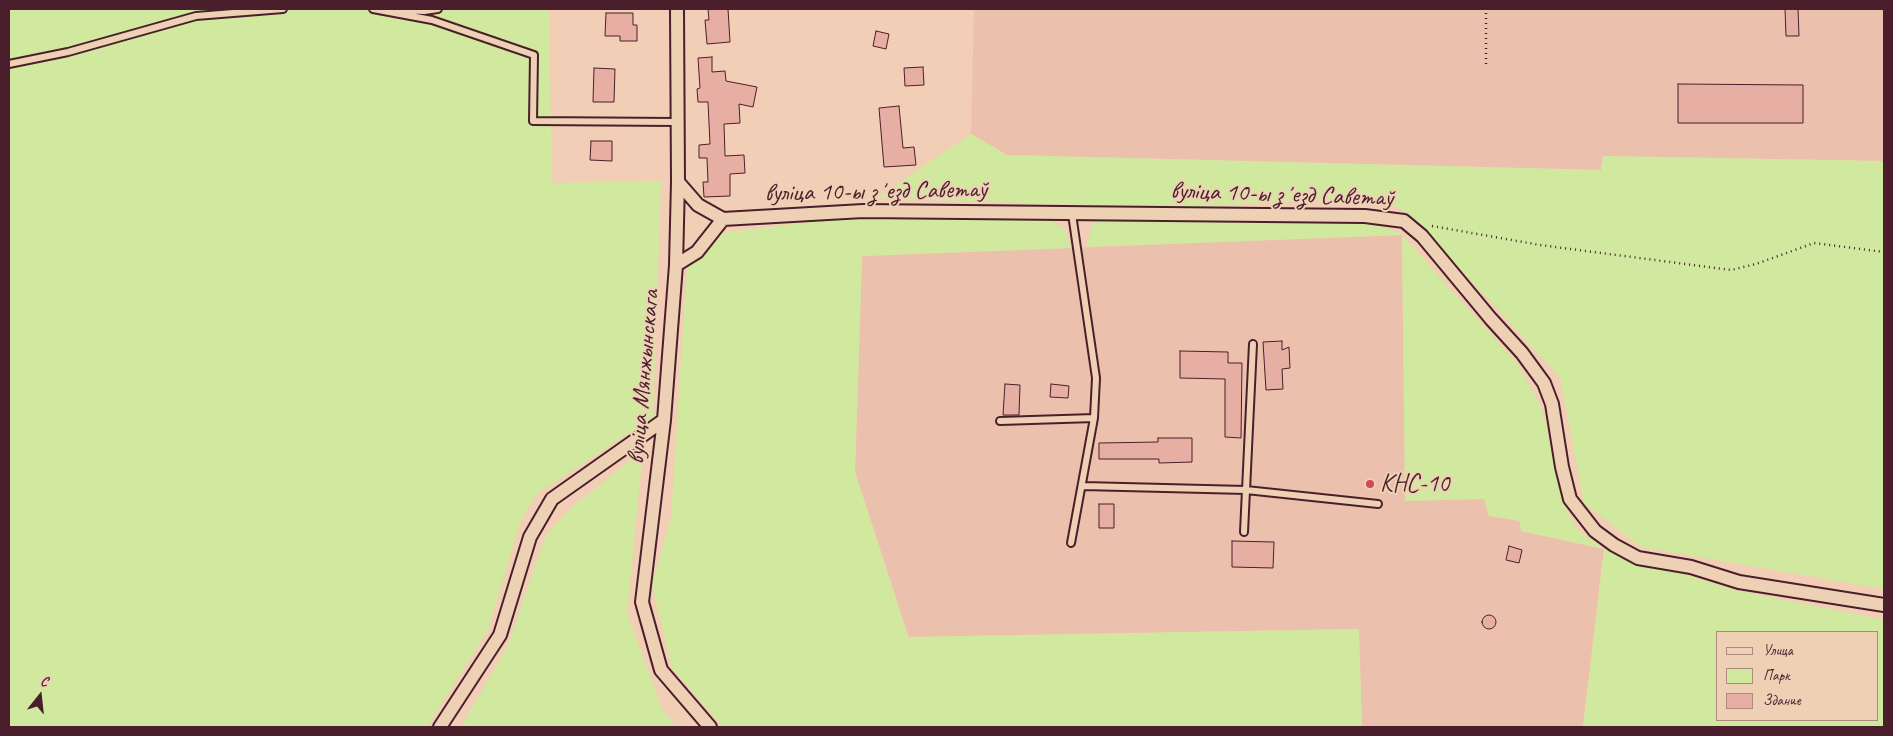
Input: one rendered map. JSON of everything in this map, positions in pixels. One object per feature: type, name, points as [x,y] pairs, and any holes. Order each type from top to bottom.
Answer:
[{"type":"street","name":"вуліца Мянжынскага","points":[[677,9],[676,122],[678,182],[676,265],[664,420],[642,602],[661,670],[710,727]]},
{"type":"street","points":[[676,265],[697,252],[723,219],[698,205],[678,182]]},
{"type":"street","name":"вуліца 10-ы зʼезд Саветаў","points":[[723,219],[863,211],[1365,216],[1404,221],[1422,236],[1522,353],[1544,384],[1552,404],[1562,467],[1570,499],[1594,531],[1638,558],[1691,567],[1739,582],[1884,605]]},
{"type":"street","points":[[440,727],[500,635],[530,537],[552,499],[664,420]]},
{"type":"lane","points":[[9,64],[68,52],[196,16],[283,9]]},
{"type":"lane","points":[[374,9],[424,11],[438,9]]},
{"type":"lane","points":[[374,9],[432,20],[534,55],[533,121],[676,122]]},
{"type":"lane","points":[[1072,214],[1096,378],[1094,418],[1072,543]]},
{"type":"lane","points":[[1244,532],[1253,344]]},
{"type":"lane","points":[[1000,421],[1094,418]]},
{"type":"lane","points":[[1083,486],[1246,490],[1378,504]]},
{"type":"path","points":[[1486,9],[1486,64]]},
{"type":"path","points":[[1404,221],[1540,245],[1731,270],[1756,264],[1814,243],[1884,252]]},
{"type":"shaded area","points":[[974,9],[1884,9],[1884,161],[1603,156],[1601,170],[1007,155],[971,134]]},
{"type":"shaded area","points":[[1402,235],[1405,500],[1484,499],[1520,521],[1521,531],[1604,549],[1583,727],[1362,727],[1358,629],[909,637],[855,472],[862,256]]},
{"type":"green space","points":[[9,9],[549,9],[552,183],[661,181],[653,417],[537,494],[520,522],[488,630],[427,727],[9,727]]},
{"type":"green space","points":[[971,134],[1007,155],[1601,170],[1603,156],[1884,161],[1884,589],[1641,547],[1584,503],[1560,377],[1404,211],[1373,197],[1175,208],[876,198]]},
{"type":"green space","points":[[859,216],[1050,220],[1065,229],[1071,248],[862,256],[855,472],[908,637],[1359,629],[1362,727],[723,727],[672,668],[652,585],[671,517],[687,268],[720,233]]},
{"type":"green space","points":[[1094,219],[1379,224],[1402,235],[1086,247]]},
{"type":"green space","points":[[1402,235],[1516,362],[1542,408],[1563,503],[1578,530],[1604,549],[1521,531],[1520,521],[1489,516],[1484,499],[1405,501]]},
{"type":"green space","points":[[643,450],[627,613],[662,708],[676,727],[461,727],[507,647],[546,535],[570,509]]},
{"type":"green space","points":[[1604,549],[1735,590],[1884,620],[1884,727],[1583,727]]},
{"type":"building","points":[[708,9],[728,9],[730,42],[707,44],[705,20],[709,20]]},
{"type":"building","points":[[1785,9],[1798,9],[1799,36],[1786,36]]},
{"type":"building","points":[[606,13],[633,13],[633,25],[637,25],[637,41],[620,41],[620,36],[605,36]]},
{"type":"building","points":[[876,31],[889,34],[886,49],[873,46]]},
{"type":"building","points":[[712,57],[712,72],[725,71],[726,81],[757,87],[753,107],[739,104],[740,123],[724,124],[725,156],[744,155],[745,173],[730,174],[730,196],[704,197],[703,182],[708,182],[707,158],[699,158],[699,145],[710,144],[708,102],[698,102],[697,89],[700,88],[698,58]]},
{"type":"building","points":[[923,67],[924,85],[905,86],[904,68]]},
{"type":"building","points":[[594,68],[615,69],[614,102],[593,102]]},
{"type":"building","points":[[1678,84],[1803,85],[1803,123],[1678,123]]},
{"type":"building","points":[[899,106],[903,148],[914,147],[916,165],[884,167],[879,108]]},
{"type":"building","points":[[591,141],[612,141],[612,161],[590,160]]},
{"type":"building","points":[[1282,341],[1282,350],[1289,347],[1290,368],[1282,369],[1283,389],[1266,390],[1263,342]]},
{"type":"building","points":[[1180,351],[1228,352],[1228,363],[1242,363],[1241,438],[1225,437],[1225,379],[1180,378]]},
{"type":"building","points":[[1005,384],[1020,385],[1019,415],[1003,415]]},
{"type":"building","points":[[1051,384],[1069,386],[1068,398],[1050,397]]},
{"type":"building","points":[[1158,438],[1192,438],[1192,462],[1159,463],[1159,459],[1099,459],[1099,443],[1158,442]]},
{"type":"building","points":[[1099,504],[1114,504],[1114,528],[1099,528]]},
{"type":"building","points":[[1232,541],[1274,542],[1273,568],[1232,567]]},
{"type":"building","points":[[1509,546],[1522,550],[1519,563],[1506,560]]},
{"type":"building","points":[[1486,615],[1492,615],[1496,622],[1492,629],[1486,629],[1482,625],[1482,619]]},
{"type":"place","name":"КНС-10","points":[[1370,484]]}]
